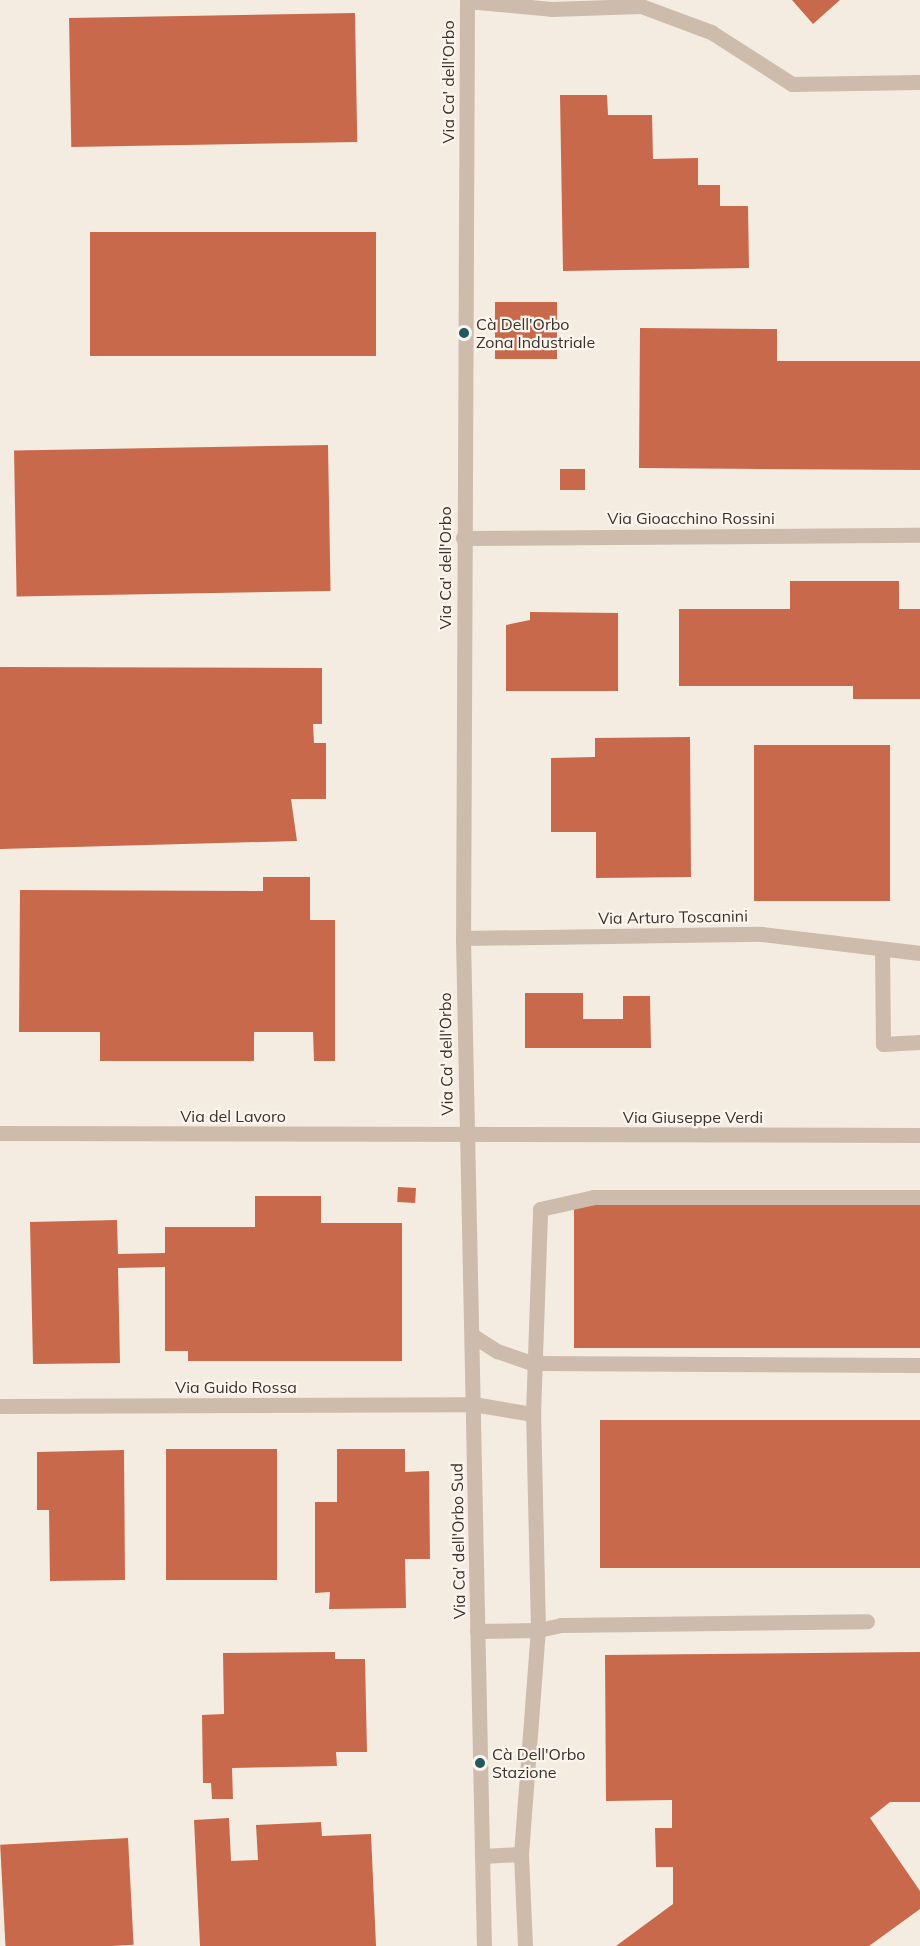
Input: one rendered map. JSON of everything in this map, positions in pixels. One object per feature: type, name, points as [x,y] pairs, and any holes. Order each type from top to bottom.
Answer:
[{"type":"street","points":[[467,0],[551,9],[641,3],[711,32],[792,84],[920,82]]},
{"type":"street","name":"Via Ca' dell'Orbo","points":[[465,1136],[463,537],[467,0]]},
{"type":"street","name":"Via Gioacchino Rossini","points":[[463,537],[920,535]]},
{"type":"street","name":"Via Arturo Toscanini","points":[[463,938],[761,934],[920,954]]},
{"type":"street","points":[[882,949],[883,1044],[920,1042]]},
{"type":"street","name":"Via del Lavoro","points":[[0,1133],[465,1136]]},
{"type":"street","name":"Via Giuseppe Verdi","points":[[465,1136],[920,1136]]},
{"type":"street","name":"Via Ca' dell'Orbo Sud","points":[[465,1136],[472,1335],[484,1946]]},
{"type":"street","points":[[525,1946],[521,1854],[538,1630],[533,1414],[537,1384],[532,1363],[540,1209],[594,1197],[920,1197]]},
{"type":"street","points":[[472,1335],[496,1351],[532,1363],[920,1365]]},
{"type":"street","name":"Via Guido Rossa","points":[[0,1406],[473,1404],[533,1414]]},
{"type":"street","points":[[477,1631],[538,1630],[561,1625],[867,1621]]},
{"type":"street","points":[[482,1856],[521,1854]]},
{"type":"building","points":[[792,0],[840,0],[813,24]]},
{"type":"building","points":[[355,13],[357,142],[71,147],[69,18]]},
{"type":"building","points":[[560,95],[607,95],[608,115],[652,115],[653,159],[698,158],[698,185],[720,185],[720,206],[748,206],[749,268],[563,271]]},
{"type":"building","points":[[90,232],[376,232],[376,356],[90,356]]},
{"type":"building","points":[[495,302],[557,302],[557,359],[495,359]]},
{"type":"building","points":[[640,328],[777,329],[777,361],[920,361],[920,470],[639,468]]},
{"type":"building","points":[[328,445],[331,591],[17,596],[14,450]]},
{"type":"building","points":[[560,469],[585,469],[585,490],[560,490]]},
{"type":"building","points":[[790,581],[899,581],[899,609],[920,609],[920,699],[853,699],[853,686],[679,686],[679,609],[790,609]]},
{"type":"building","points":[[530,612],[618,613],[618,691],[506,691],[506,625],[530,620]]},
{"type":"building","points":[[0,667],[322,668],[322,724],[313,724],[314,743],[326,743],[326,799],[291,799],[297,841],[0,849]]},
{"type":"building","points":[[690,737],[691,877],[596,878],[596,832],[551,832],[551,758],[595,757],[595,738]]},
{"type":"building","points":[[754,745],[890,745],[890,901],[754,901]]},
{"type":"building","points":[[263,877],[310,877],[310,920],[335,920],[335,1061],[314,1061],[313,1032],[254,1032],[254,1061],[100,1061],[100,1032],[19,1032],[20,890],[263,891]]},
{"type":"building","points":[[525,993],[583,993],[583,1019],[623,1019],[623,996],[650,996],[651,1048],[525,1048]]},
{"type":"building","points":[[398,1187],[416,1188],[415,1203],[397,1202]]},
{"type":"building","points":[[255,1196],[321,1196],[321,1223],[402,1223],[402,1361],[188,1361],[188,1351],[165,1351],[165,1267],[118,1268],[120,1363],[33,1364],[30,1222],[117,1220],[118,1254],[165,1253],[165,1227],[255,1227]]},
{"type":"building","points":[[574,1205],[920,1205],[920,1348],[574,1348]]},
{"type":"building","points":[[600,1420],[920,1420],[920,1568],[600,1568]]},
{"type":"building","points":[[166,1449],[277,1449],[277,1580],[166,1580]]},
{"type":"building","points":[[337,1449],[405,1449],[405,1472],[429,1471],[430,1559],[405,1559],[406,1608],[329,1609],[330,1592],[315,1593],[315,1502],[337,1502]]},
{"type":"building","points":[[124,1450],[125,1580],[50,1581],[49,1510],[37,1510],[37,1452]]},
{"type":"building","points":[[335,1652],[335,1659],[365,1659],[367,1752],[336,1752],[337,1766],[232,1768],[233,1799],[212,1799],[211,1783],[203,1783],[202,1715],[224,1714],[223,1653]]},
{"type":"building","points":[[920,1652],[920,1802],[890,1802],[870,1818],[920,1891],[920,1909],[869,1946],[616,1946],[673,1904],[673,1867],[656,1867],[655,1828],[672,1828],[672,1800],[606,1801],[605,1655]]},
{"type":"building","points":[[229,1818],[231,1861],[258,1860],[256,1825],[321,1822],[322,1836],[371,1834],[376,1946],[200,1946],[194,1820]]},
{"type":"building","points":[[128,1838],[134,1945],[5,1946],[0,1845]]},
{"type":"place","name":"Cà Dell'Orbo Zona Industriale","points":[[464,333]]},
{"type":"place","name":"Cà Dell'Orbo Stazione","points":[[480,1763]]}]
